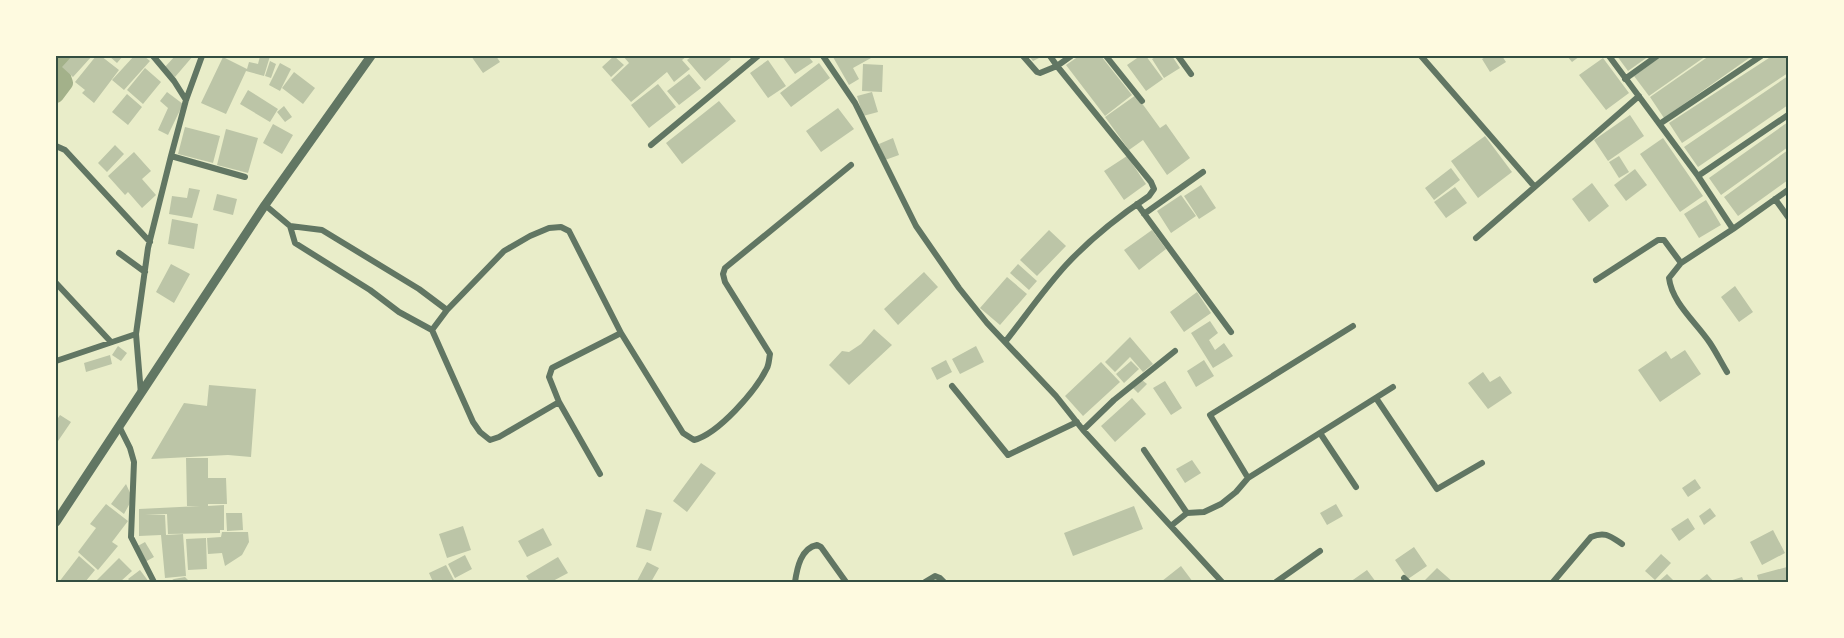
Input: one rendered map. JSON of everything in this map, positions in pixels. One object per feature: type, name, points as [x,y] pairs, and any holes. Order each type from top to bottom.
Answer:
[{"type":"street","points":[[153,56],[174,81],[186,100]]},
{"type":"street","points":[[141,395],[136,334],[150,242],[186,100],[202,56]]},
{"type":"street","points":[[56,522],[265,205],[371,56]]},
{"type":"street","points":[[651,145],[758,56]]},
{"type":"street","points":[[823,56],[855,103],[916,226],[959,288],[987,324],[1056,396],[1083,429],[1222,582]]},
{"type":"street","points":[[1023,56],[1040,73],[1057,66],[1071,56]]},
{"type":"street","points":[[1005,342],[1065,266],[1105,228],[1153,191],[1153,184],[1050,56]]},
{"type":"street","points":[[1106,56],[1142,101]]},
{"type":"street","points":[[1178,56],[1191,74]]},
{"type":"street","points":[[1421,56],[1534,186]]},
{"type":"street","points":[[1609,56],[1661,123],[1733,229]]},
{"type":"street","points":[[1625,79],[1657,56]]},
{"type":"street","points":[[1661,123],[1761,56]]},
{"type":"street","points":[[1476,238],[1639,96]]},
{"type":"street","points":[[1698,176],[1788,115]]},
{"type":"street","points":[[56,146],[66,150],[150,242]]},
{"type":"street","points":[[171,156],[245,177]]},
{"type":"street","points":[[432,330],[447,310],[504,251],[549,228],[561,227],[569,231],[621,333],[683,433],[694,440],[705,437],[745,400],[768,367],[770,354],[725,282],[723,274],[725,268],[851,165]]},
{"type":"street","points":[[1144,214],[1203,172]]},
{"type":"street","points":[[1727,372],[1710,342],[1678,302],[1671,289],[1669,278],[1681,263],[1788,190]]},
{"type":"street","points":[[1775,199],[1788,217]]},
{"type":"street","points":[[1137,204],[1231,333]]},
{"type":"street","points":[[265,205],[290,226],[322,230],[419,289],[447,310]]},
{"type":"street","points":[[290,226],[295,243],[399,312],[432,330],[474,422],[484,437],[489,440],[499,437],[559,402]]},
{"type":"street","points":[[1596,280],[1658,240],[1665,240],[1681,263]]},
{"type":"street","points":[[119,253],[145,272]]},
{"type":"street","points":[[56,283],[111,342]]},
{"type":"street","points":[[1248,478],[1210,415],[1353,326]]},
{"type":"street","points":[[600,474],[559,402],[549,377],[552,368],[621,333]]},
{"type":"street","points":[[56,361],[136,334]]},
{"type":"street","points":[[1083,429],[1123,392],[1174,351]]},
{"type":"street","points":[[952,386],[1008,455],[1077,422]]},
{"type":"street","points":[[1172,525],[1186,513],[1203,512],[1221,504],[1248,478],[1393,387]]},
{"type":"street","points":[[1376,398],[1437,489],[1482,464]]},
{"type":"street","points":[[119,426],[134,462],[131,537],[154,582]]},
{"type":"street","points":[[1320,433],[1356,487]]},
{"type":"street","points":[[1144,450],[1186,513]]},
{"type":"street","points":[[1553,582],[1591,537],[1606,534],[1622,544]]},
{"type":"street","points":[[795,582],[797,568],[806,551],[811,546],[817,545],[821,547],[846,582]]},
{"type":"street","points":[[1276,582],[1320,551]]},
{"type":"street","points":[[925,582],[935,576],[944,582]]},
{"type":"building","points":[[72,56],[92,56],[73,77],[62,67]]},
{"type":"building","points":[[96,56],[101,56],[119,70],[94,103],[82,93],[85,90],[75,82]]},
{"type":"building","points":[[109,56],[123,56],[117,63]]},
{"type":"building","points":[[134,56],[144,56],[150,61],[124,90],[112,80]]},
{"type":"building","points":[[175,56],[193,56],[175,77],[164,68]]},
{"type":"building","points":[[260,56],[270,56],[264,76],[246,71],[226,114],[201,103],[223,57],[247,69],[249,62],[258,64]]},
{"type":"building","points":[[471,56],[496,56],[500,62],[483,73]]},
{"type":"building","points":[[614,56],[624,65],[611,77],[602,67]]},
{"type":"building","points":[[623,56],[687,56],[682,60],[690,69],[674,82],[667,72],[631,102],[611,80],[629,63]]},
{"type":"building","points":[[692,56],[727,56],[731,59],[705,81],[687,60]]},
{"type":"building","points":[[782,56],[808,56],[813,62],[795,74]]},
{"type":"building","points":[[870,56],[871,58],[853,68],[859,79],[849,85],[833,57]]},
{"type":"building","points":[[1029,56],[1043,56],[1033,61]]},
{"type":"building","points":[[1079,56],[1101,56],[1132,95],[1105,116],[1066,65]]},
{"type":"building","points":[[1140,56],[1146,56],[1163,79],[1146,91],[1127,65]]},
{"type":"building","points":[[1157,56],[1172,56],[1180,68],[1164,78],[1152,59]]},
{"type":"building","points":[[1487,56],[1502,56],[1506,62],[1490,72],[1482,59]]},
{"type":"building","points":[[1567,56],[1580,56],[1572,62]]},
{"type":"building","points":[[1617,56],[1649,56],[1628,71]]},
{"type":"building","points":[[1662,56],[1706,56],[1649,96],[1634,76]]},
{"type":"building","points":[[1709,56],[1752,56],[1664,118],[1650,97]]},
{"type":"building","points":[[1772,56],[1788,56],[1788,73],[1682,143],[1669,123]]},
{"type":"building","points":[[1603,58],[1629,93],[1606,110],[1579,75]]},
{"type":"building","points":[[768,60],[786,86],[768,98],[750,73]]},
{"type":"building","points":[[270,61],[276,64],[271,78],[265,76]]},
{"type":"building","points":[[280,63],[291,69],[280,91],[269,85]]},
{"type":"building","points":[[819,63],[830,78],[791,107],[780,93]]},
{"type":"building","points":[[863,64],[883,65],[882,92],[862,91]]},
{"type":"building","points":[[145,68],[161,82],[143,104],[127,90]]},
{"type":"building","points":[[294,72],[315,88],[303,104],[282,88]]},
{"type":"building","points":[[689,74],[701,88],[679,105],[667,91]]},
{"type":"building","points":[[1788,76],[1788,105],[1698,167],[1684,147]]},
{"type":"building","points":[[658,84],[676,107],[649,128],[631,105]]},
{"type":"building","points":[[248,90],[278,109],[270,122],[240,104]]},
{"type":"building","points":[[167,92],[183,104],[168,135],[158,130],[168,108],[160,101]]},
{"type":"building","points":[[872,92],[878,112],[863,116],[857,96]]},
{"type":"building","points":[[127,94],[142,107],[128,125],[112,112]]},
{"type":"building","points":[[1136,95],[1160,128],[1166,124],[1190,158],[1167,175],[1143,140],[1129,150],[1105,117]]},
{"type":"building","points":[[719,101],[736,121],[682,164],[666,143]]},
{"type":"building","points":[[284,106],[292,117],[285,122],[277,112]]},
{"type":"building","points":[[838,108],[854,129],[821,152],[806,131]]},
{"type":"building","points":[[1630,115],[1644,136],[1608,161],[1594,140]]},
{"type":"building","points":[[1788,122],[1788,147],[1721,195],[1709,178]]},
{"type":"building","points":[[273,124],[293,135],[282,154],[263,143]]},
{"type":"building","points":[[185,127],[220,136],[213,163],[178,154]]},
{"type":"building","points":[[226,129],[258,138],[248,173],[217,165]]},
{"type":"building","points":[[1485,136],[1512,172],[1478,198],[1451,161]]},
{"type":"building","points":[[893,138],[899,155],[885,160],[879,144]]},
{"type":"building","points":[[1663,138],[1703,196],[1680,212],[1640,154]]},
{"type":"building","points":[[115,145],[124,154],[107,172],[98,163]]},
{"type":"building","points":[[1788,150],[1788,180],[1738,216],[1724,197]]},
{"type":"building","points":[[134,152],[151,171],[142,179],[156,195],[142,208],[128,192],[125,195],[108,176]]},
{"type":"building","points":[[1127,156],[1146,184],[1124,200],[1104,171]]},
{"type":"building","points":[[1619,156],[1629,172],[1619,178],[1609,162]]},
{"type":"building","points":[[1451,168],[1460,180],[1434,200],[1425,188]]},
{"type":"building","points":[[1635,169],[1647,185],[1626,201],[1614,185]]},
{"type":"building","points":[[1592,183],[1609,206],[1589,222],[1572,199]]},
{"type":"building","points":[[1201,185],[1216,208],[1199,219],[1184,196]]},
{"type":"building","points":[[1455,187],[1467,203],[1446,218],[1434,202]]},
{"type":"building","points":[[189,188],[200,190],[192,218],[169,214],[172,196],[187,198]]},
{"type":"building","points":[[217,194],[237,199],[233,215],[213,210]]},
{"type":"building","points":[[1181,195],[1196,216],[1171,233],[1157,211]]},
{"type":"building","points":[[1706,200],[1721,225],[1699,238],[1684,214]]},
{"type":"building","points":[[172,219],[198,224],[194,249],[168,244]]},
{"type":"building","points":[[1049,230],[1066,246],[1037,276],[1020,260]]},
{"type":"building","points":[[1152,230],[1166,249],[1139,270],[1124,250]]},
{"type":"building","points":[[171,264],[190,274],[174,303],[156,292]]},
{"type":"building","points":[[1018,264],[1037,281],[1029,290],[1010,273]]},
{"type":"building","points":[[924,272],[938,287],[898,325],[884,309]]},
{"type":"building","points":[[1007,277],[1027,294],[1000,325],[980,308]]},
{"type":"building","points":[[1735,286],[1753,312],[1739,322],[1721,297]]},
{"type":"building","points":[[1197,292],[1211,313],[1184,332],[1170,312]]},
{"type":"building","points":[[1210,321],[1218,333],[1209,340],[1215,350],[1224,343],[1233,356],[1213,368],[1191,333]]},
{"type":"building","points":[[874,329],[892,345],[849,385],[829,365],[842,351],[849,352],[861,344]]},
{"type":"building","points":[[1130,337],[1153,364],[1143,372],[1130,357],[1115,372],[1105,362]]},
{"type":"building","points":[[118,346],[127,353],[121,361],[112,355]]},
{"type":"building","points":[[976,346],[984,362],[960,374],[952,359]]},
{"type":"building","points":[[1685,350],[1701,374],[1660,402],[1638,370],[1666,351],[1671,359]]},
{"type":"building","points":[[110,355],[112,364],[86,372],[84,363]]},
{"type":"building","points":[[946,360],[952,372],[937,380],[931,368]]},
{"type":"building","points":[[1204,360],[1214,376],[1196,387],[1187,371]]},
{"type":"building","points":[[1131,361],[1139,369],[1124,383],[1116,374]]},
{"type":"building","points":[[1101,362],[1120,382],[1083,416],[1065,396]]},
{"type":"building","points":[[1483,372],[1490,382],[1500,376],[1512,393],[1488,409],[1468,383]]},
{"type":"building","points":[[1142,380],[1147,384],[1138,393],[1133,388]]},
{"type":"building","points":[[1165,381],[1182,408],[1171,415],[1153,388]]},
{"type":"building","points":[[209,385],[256,389],[251,457],[228,455],[151,459],[184,403],[207,406]]},
{"type":"building","points":[[1132,398],[1146,414],[1115,442],[1101,426]]},
{"type":"building","points":[[60,415],[71,422],[56,444],[56,421]]},
{"type":"building","points":[[186,458],[208,458],[208,478],[226,478],[227,504],[208,504],[208,506],[224,505],[224,530],[220,530],[220,533],[168,534],[167,514],[145,515],[165,515],[166,535],[183,534],[186,576],[165,578],[161,535],[139,536],[139,509],[200,506],[187,506]]},
{"type":"building","points":[[1192,460],[1201,473],[1185,483],[1176,469]]},
{"type":"building","points":[[701,463],[716,473],[687,512],[673,501]]},
{"type":"building","points":[[1695,479],[1701,488],[1688,497],[1682,488]]},
{"type":"building","points":[[126,484],[131,495],[130,503],[124,514],[111,504]]},
{"type":"building","points":[[106,504],[128,521],[112,542],[118,546],[98,570],[78,552],[96,528],[90,524]]},
{"type":"building","points":[[1336,504],[1343,516],[1327,525],[1320,513]]},
{"type":"building","points":[[1134,506],[1143,529],[1073,556],[1064,533]]},
{"type":"building","points":[[1710,508],[1716,516],[1704,525],[1699,516]]},
{"type":"building","points":[[646,509],[662,513],[651,551],[636,547]]},
{"type":"building","points":[[226,513],[242,513],[243,530],[227,531]]},
{"type":"building","points":[[1688,518],[1695,529],[1679,541],[1671,529]]},
{"type":"building","points":[[463,526],[471,550],[447,558],[439,534]]},
{"type":"building","points":[[543,528],[552,545],[527,557],[518,541]]},
{"type":"building","points":[[1773,530],[1785,553],[1762,565],[1750,542]]},
{"type":"building","points":[[222,532],[248,532],[249,542],[242,555],[225,566],[222,553],[208,554],[207,538],[221,537]]},
{"type":"building","points":[[206,538],[207,569],[188,570],[186,539]]},
{"type":"building","points":[[145,542],[154,557],[145,562],[136,547]]},
{"type":"building","points":[[1414,547],[1427,566],[1408,579],[1395,560]]},
{"type":"building","points":[[1661,554],[1671,563],[1655,580],[1645,571]]},
{"type":"building","points":[[465,555],[472,569],[455,578],[448,564]]},
{"type":"building","points":[[79,556],[95,570],[85,582],[59,582]]},
{"type":"building","points":[[558,557],[568,573],[551,582],[530,582],[526,576]]},
{"type":"building","points":[[119,558],[132,571],[120,582],[95,582]]},
{"type":"building","points":[[647,562],[659,568],[651,582],[639,582],[637,581]]},
{"type":"building","points":[[446,565],[455,582],[433,582],[429,573]]},
{"type":"building","points":[[1181,566],[1193,582],[1162,581]]},
{"type":"building","points":[[1787,567],[1788,582],[1759,582],[1757,575]]},
{"type":"building","points":[[1437,568],[1453,582],[1423,582]]},
{"type":"building","points":[[140,570],[149,582],[131,582],[128,579]]},
{"type":"building","points":[[1367,570],[1376,582],[1350,582]]},
{"type":"building","points":[[1667,574],[1675,582],[1658,582]]},
{"type":"building","points":[[1707,574],[1714,582],[1697,582]]},
{"type":"building","points":[[185,577],[190,582],[168,582],[174,579]]},
{"type":"building","points":[[1742,577],[1744,582],[1726,582]]},
{"type":"waterway","points":[[56,95],[65,83],[58,62],[64,56]]}]
